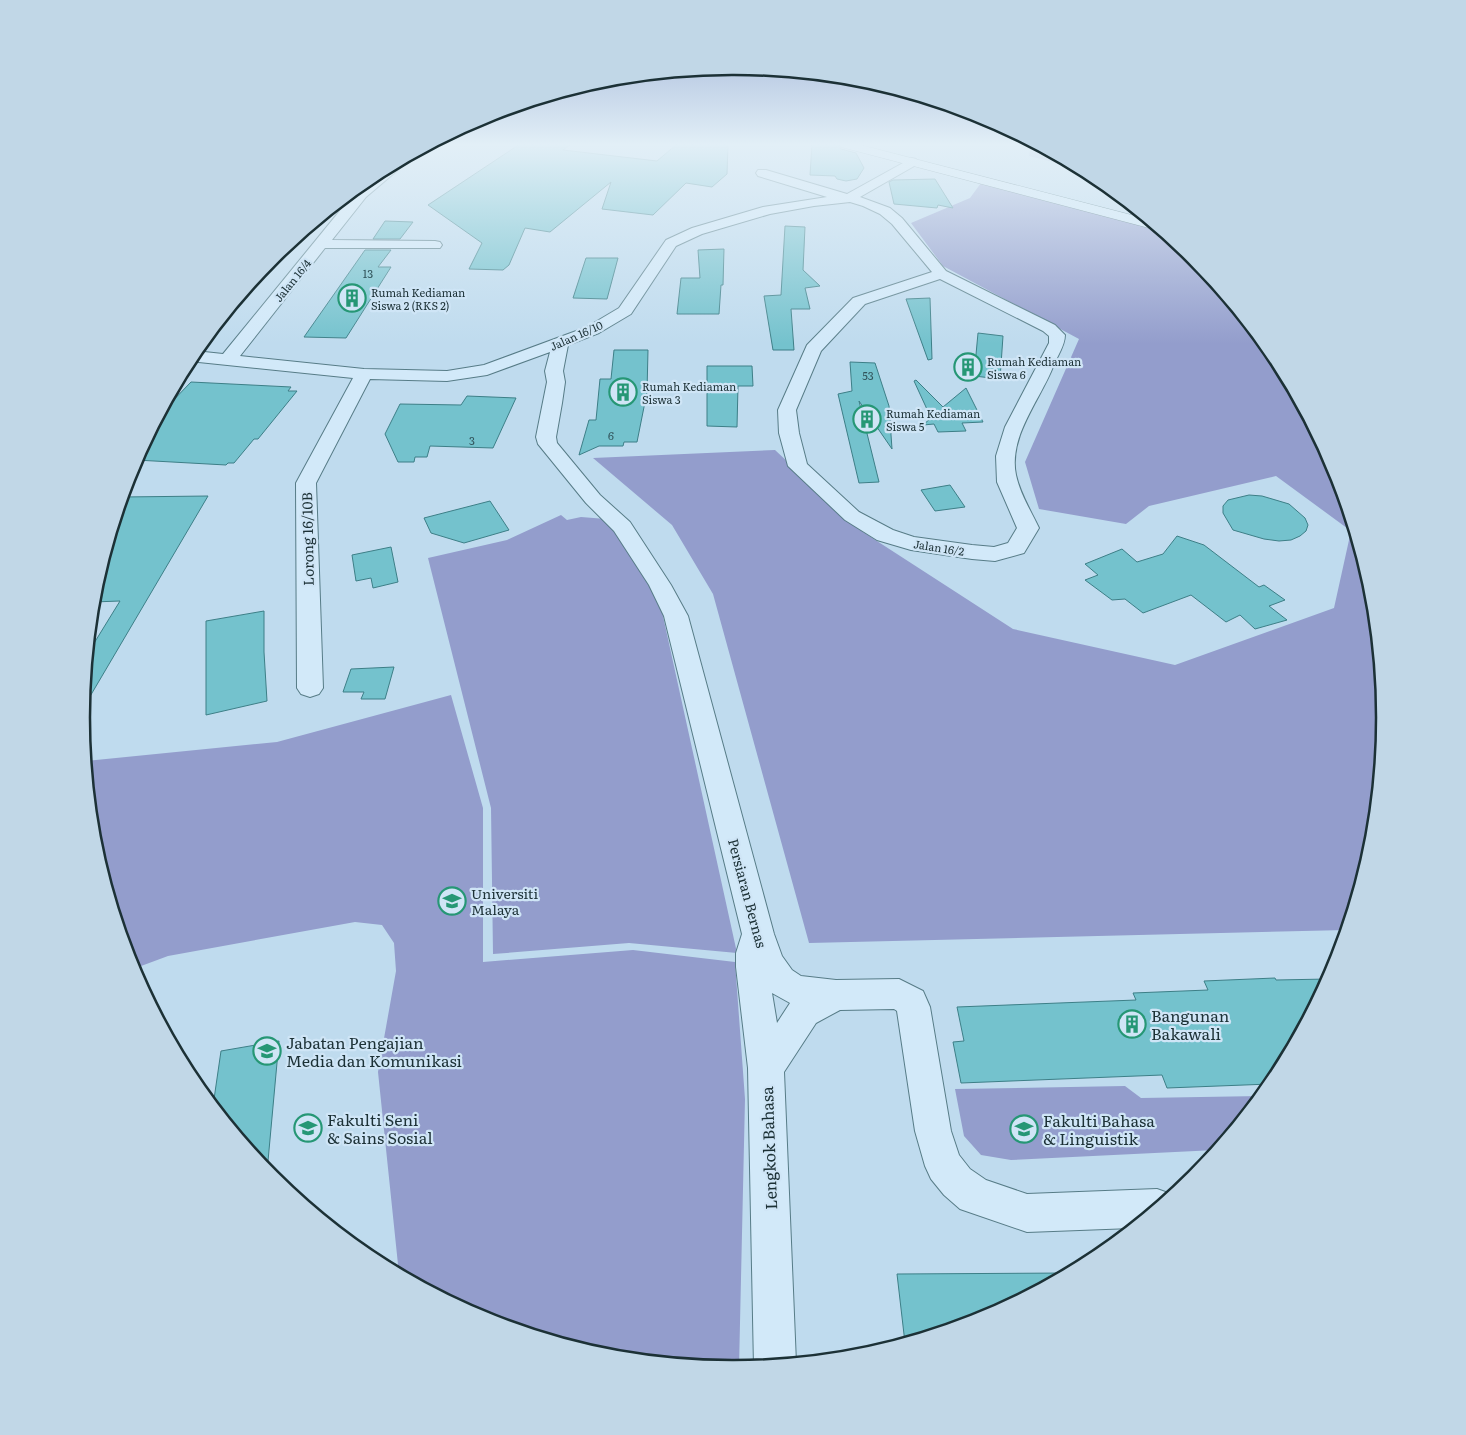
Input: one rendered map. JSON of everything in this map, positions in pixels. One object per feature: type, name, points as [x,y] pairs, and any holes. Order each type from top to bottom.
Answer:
[{"type":"main road","points":[[1100,211],[1141,222]]},
{"type":"street","name":"Jalan 16/4","points":[[227,361],[347,211]]},
{"type":"street","name":"Jalan 16/10","points":[[201,357],[364,374],[447,376],[487,370],[593,330],[625,311],[671,243],[697,231],[765,211]]},
{"type":"street","name":"Jalan 16/2","points":[[885,211],[897,222],[941,274],[1049,328],[1057,335],[1058,343],[1049,353],[1034,390],[1018,418],[1008,444],[1005,468],[1011,490],[1028,528],[1016,548],[995,554],[943,549],[911,543],[885,535],[852,516],[828,496],[798,466],[788,433],[787,410],[813,349],[826,335],[859,301],[941,274]]},
{"type":"street","points":[[321,244],[435,245]]},
{"type":"street","name":"Persiaran Bernas","points":[[560,343],[554,371],[556,382],[546,437],[548,444],[592,499],[622,527],[660,585],[676,616],[758,934],[768,963],[780,980],[794,990],[836,994],[899,994],[911,1002],[914,1008],[933,1131],[944,1166],[957,1182],[974,1195],[1027,1213],[1148,1208]]},
{"type":"street","points":[[529,355],[554,371]]},
{"type":"street","points":[[487,370],[554,371]]},
{"type":"street","name":"Lorong 16/10B","points":[[310,688],[306,483],[364,374]]},
{"type":"street","name":"Lengkok Bahasa","points":[[758,934],[752,952],[752,967],[766,1068],[775,1359]]},
{"type":"street","points":[[766,1068],[804,1012],[836,994]]},
{"type":"shaded area","points":[[939,211],[1090,211],[1146,225],[1187,263],[1216,294],[1243,326],[1267,361],[1309,433],[1327,472],[1346,528],[1276,476],[1149,506],[1126,524],[1039,509],[1025,462],[1079,339],[943,266],[911,223]]},
{"type":"shaded area","points":[[775,450],[863,532],[1013,629],[1175,665],[1334,608],[1350,537],[1363,592],[1370,634],[1376,718],[1370,801],[1363,843],[1354,884],[1339,930],[809,943],[713,594],[672,525],[593,458]]},
{"type":"shaded area","points":[[561,515],[567,520],[581,517],[606,519],[659,598],[737,953],[629,943],[493,954],[491,808],[428,558],[507,540]]},
{"type":"shaded area","points":[[451,695],[483,808],[483,962],[633,950],[735,962],[745,1099],[739,1360],[691,1359],[649,1355],[567,1338],[526,1326],[487,1311],[449,1294],[398,1266],[378,1072],[396,971],[394,943],[382,925],[355,922],[168,956],[140,966],[112,884],[96,801],[92,760],[277,742]]},
{"type":"shaded area","points":[[1125,1086],[1141,1098],[1252,1096],[1207,1150],[1011,1160],[981,1155],[964,1136],[955,1089]]},
{"type":"building","points":[[436,211],[576,211],[550,232],[525,228],[509,265],[503,270],[469,269],[482,243]]},
{"type":"building","points":[[619,211],[657,211],[653,215]]},
{"type":"building","points":[[385,221],[413,222],[400,239],[373,239]]},
{"type":"building","points":[[785,226],[805,227],[803,270],[820,286],[805,288],[810,309],[791,309],[794,350],[773,350],[764,296],[781,295]]},
{"type":"building","points":[[724,249],[723,285],[721,285],[719,314],[677,314],[681,278],[700,278],[698,250]]},
{"type":"building","points":[[365,250],[391,250],[378,267],[391,267],[346,338],[304,337]]},
{"type":"building","points":[[586,258],[618,258],[607,299],[573,298]]},
{"type":"building","points":[[930,298],[932,359],[928,360],[906,299]]},
{"type":"building","points":[[978,333],[1003,336],[1000,379],[974,376]]},
{"type":"building","points":[[614,350],[648,350],[647,392],[637,442],[624,442],[623,446],[599,446],[579,455],[589,420],[596,420],[600,379],[611,379]]},
{"type":"building","points":[[850,362],[875,363],[889,406],[892,449],[859,401],[879,482],[859,483],[838,394],[852,391]]},
{"type":"building","points":[[707,366],[752,366],[753,386],[738,386],[737,427],[707,426]]},
{"type":"building","points":[[916,380],[943,407],[966,388],[983,422],[962,423],[966,431],[938,432],[934,424],[923,425],[931,418],[914,381]]},
{"type":"building","points":[[191,382],[291,387],[288,391],[297,391],[258,439],[254,439],[234,463],[226,465],[144,460],[176,397]]},
{"type":"building","points":[[467,396],[516,398],[493,448],[430,446],[427,457],[415,457],[414,462],[398,462],[385,434],[400,404],[461,405]]},
{"type":"building","points":[[950,485],[965,507],[935,511],[921,490]]},
{"type":"building","points":[[1249,495],[1262,496],[1289,504],[1305,518],[1308,525],[1306,531],[1291,540],[1279,541],[1264,539],[1233,530],[1223,513],[1223,506],[1228,500]]},
{"type":"building","points":[[208,496],[91,695],[95,641],[120,601],[101,602],[112,551],[130,497]]},
{"type":"building","points":[[490,501],[509,530],[464,543],[431,533],[424,518]]},
{"type":"building","points":[[1177,536],[1204,545],[1259,587],[1264,585],[1285,600],[1269,606],[1287,620],[1255,629],[1240,615],[1226,622],[1191,595],[1143,613],[1125,599],[1112,600],[1085,580],[1098,575],[1085,564],[1122,549],[1137,562],[1163,554]]},
{"type":"building","points":[[391,547],[398,582],[373,588],[371,578],[356,581],[352,555]]},
{"type":"building","points":[[264,611],[267,701],[206,715],[206,621]]},
{"type":"building","points":[[394,667],[385,699],[361,699],[364,692],[343,692],[351,669]]},
{"type":"building","name":"Bangunan Bakawali","points":[[1275,978],[1276,980],[1320,979],[1289,1039],[1260,1084],[1167,1088],[1162,1075],[961,1083],[953,1042],[964,1041],[957,1007],[1136,1000],[1133,993],[1208,990],[1204,981]]},
{"type":"building","points":[[279,1041],[268,1160],[214,1096],[221,1051]]},
{"type":"building","points":[[1056,1273],[1017,1294],[979,1311],[940,1326],[904,1336],[897,1274]]},
{"type":"place","name":"Rumah Kediaman Siswa 2 (RKS 2)","points":[[352,298]]},
{"type":"place","name":"Rumah Kediaman Siswa 6","points":[[968,367]]},
{"type":"place","name":"Rumah Kediaman Siswa 3","points":[[623,392]]},
{"type":"place","name":"Rumah Kediaman Siswa 5","points":[[867,419]]},
{"type":"place","name":"Universiti Malaya","points":[[452,901]]},
{"type":"place","name":"Bangunan Bakawali","points":[[1132,1024]]},
{"type":"place","name":"Jabatan Pengajian Media dan Komunikasi","points":[[267,1051]]},
{"type":"place","name":"Fakulti Seni & Sains Sosial","points":[[308,1128]]},
{"type":"place","name":"Fakulti Bahasa & Linguistik","points":[[1024,1129]]}]
